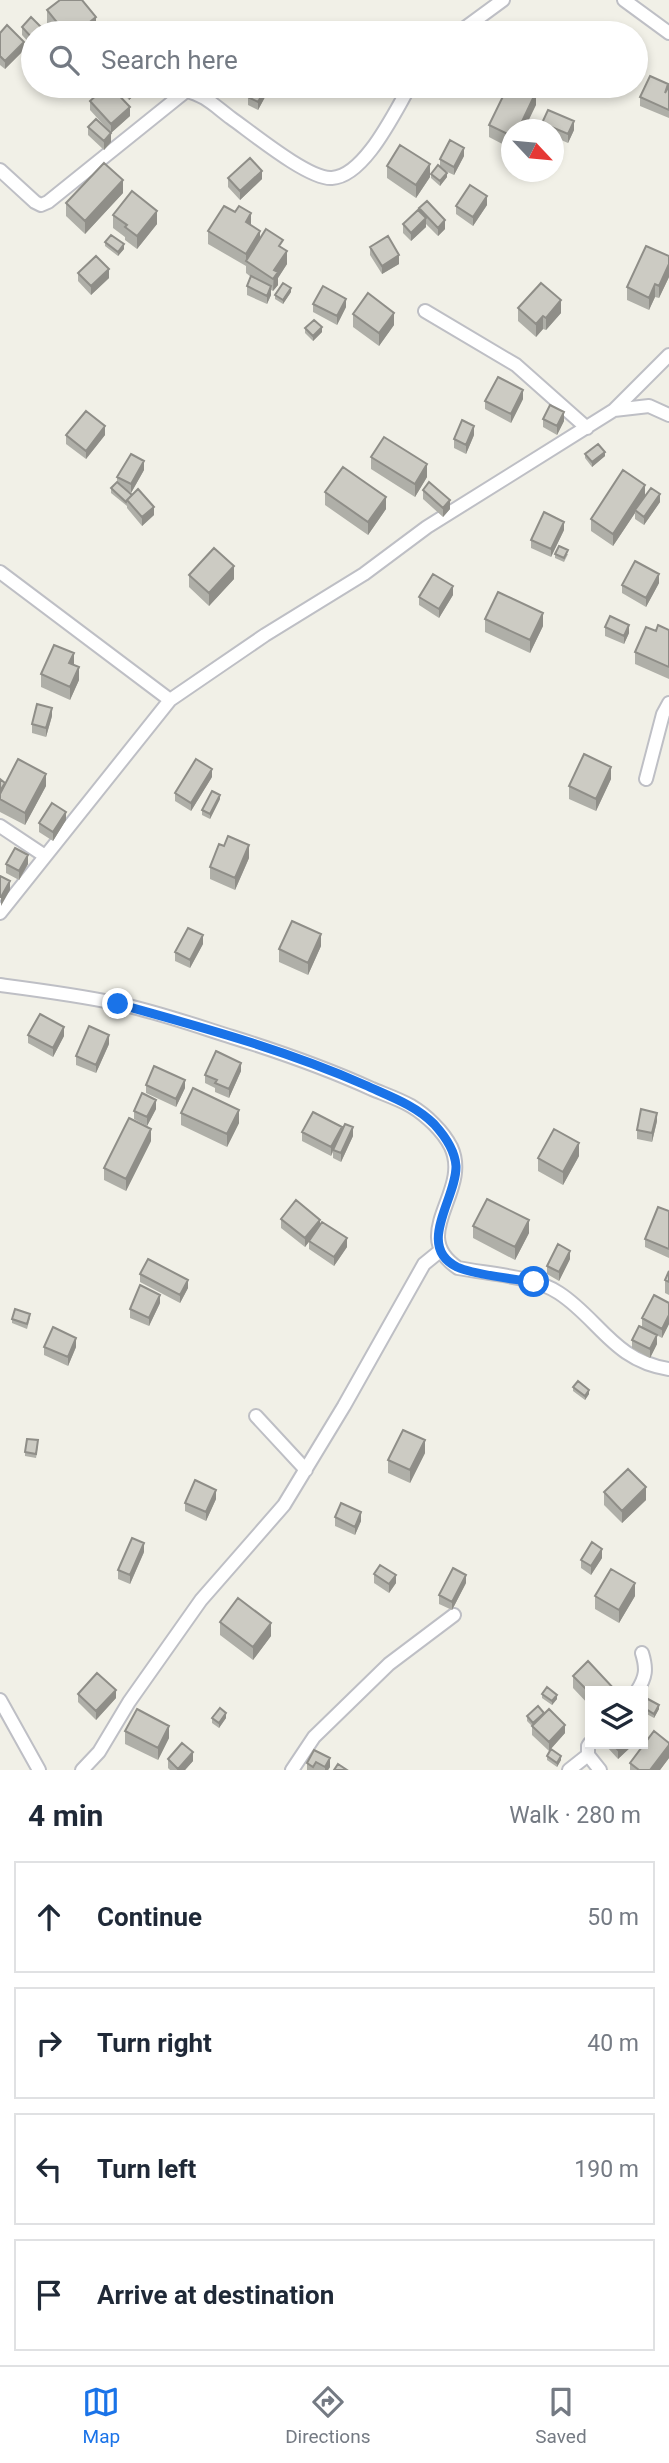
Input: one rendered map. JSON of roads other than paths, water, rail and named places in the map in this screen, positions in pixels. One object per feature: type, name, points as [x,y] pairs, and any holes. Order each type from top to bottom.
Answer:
[{"type":"street","points":[[474,21],[503,0]]},
{"type":"street","points":[[624,0],[669,33]]},
{"type":"street","points":[[0,170],[41,205],[177,98]]},
{"type":"street","points":[[205,98],[243,127],[318,176],[333,178],[351,171],[364,159],[402,98]]},
{"type":"street","points":[[425,311],[516,365],[587,428]]},
{"type":"street","points":[[0,913],[170,700],[265,635],[364,574],[427,527],[614,410],[669,355]]},
{"type":"street","points":[[614,410],[649,406],[669,415]]},
{"type":"street","points":[[0,572],[170,700]]},
{"type":"street","points":[[646,779],[663,714],[669,703]]},
{"type":"street","points":[[0,826],[45,856]]},
{"type":"street","points":[[0,985],[118,1004],[194,1025],[300,1058],[410,1106],[434,1125],[451,1147],[456,1165],[437,1241],[440,1251],[448,1261],[458,1268],[534,1282],[558,1292],[635,1359],[654,1367],[669,1369]]},
{"type":"street","points":[[82,1770],[99,1752],[129,1702],[201,1600],[284,1505],[424,1264],[440,1251]]},
{"type":"street","points":[[256,1416],[306,1470]]},
{"type":"street","points":[[292,1770],[314,1737],[389,1664],[454,1615]]},
{"type":"street","points":[[640,1686],[645,1678],[646,1668],[642,1653]]},
{"type":"street","points":[[0,1700],[39,1770]]},
{"type":"street","points":[[569,1770],[589,1749],[600,1770]]}]
